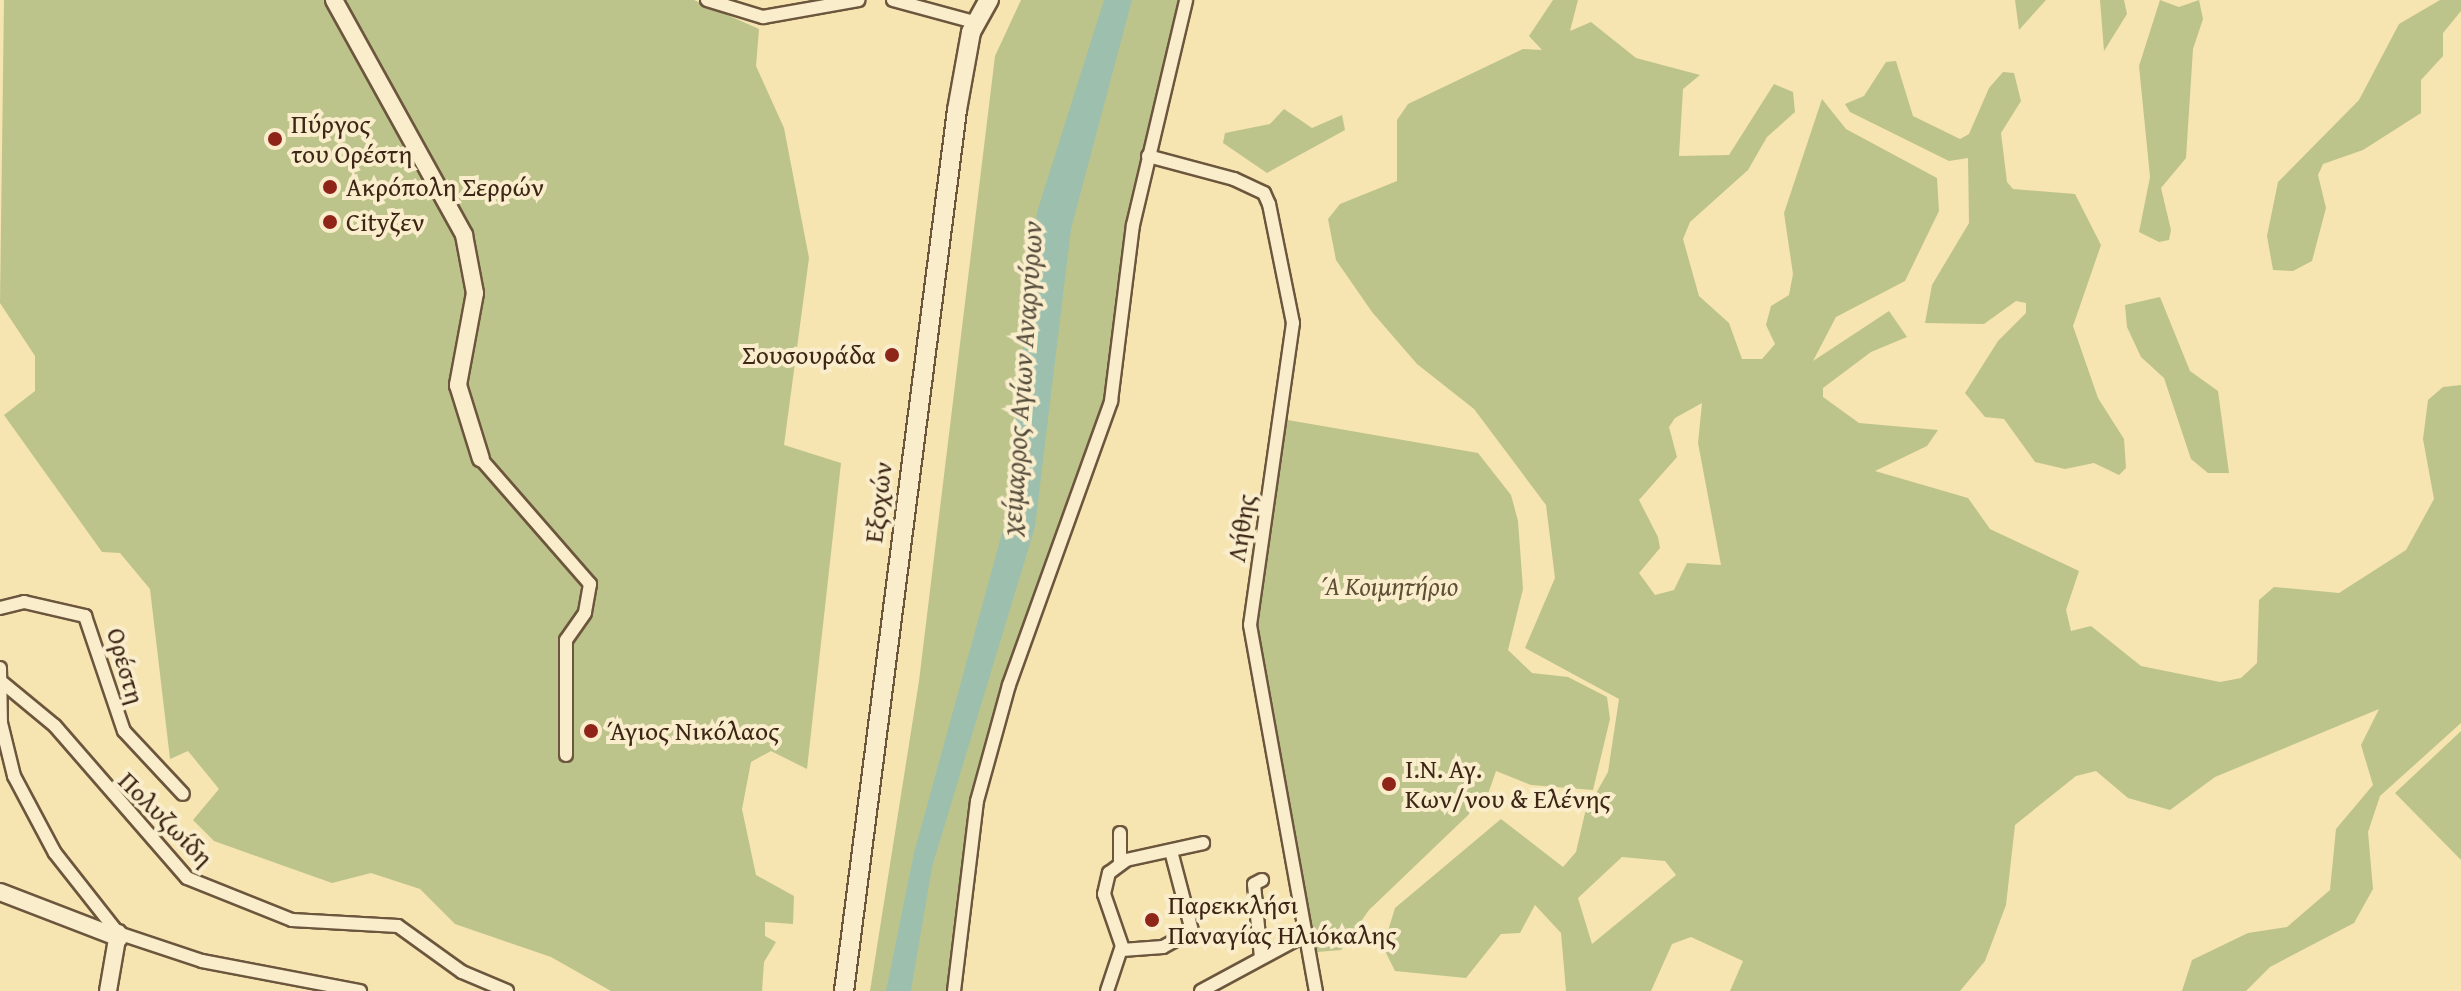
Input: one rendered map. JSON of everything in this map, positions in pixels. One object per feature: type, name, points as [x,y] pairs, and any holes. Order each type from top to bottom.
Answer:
[{"type":"main road","name":"Εξοχών","points":[[844,991],[906,477],[974,22],[989,0]]},
{"type":"street","points":[[334,0],[464,235],[475,293],[458,385],[481,459],[590,584],[585,613],[566,640],[566,755]]},
{"type":"street","points":[[707,0],[763,17],[859,0]]},
{"type":"street","points":[[893,0],[974,22]]},
{"type":"street","points":[[954,991],[977,801],[1002,706],[1111,401],[1148,156],[1186,0]]},
{"type":"street","name":"Λήθης","points":[[1148,156],[1234,179],[1264,193],[1269,204],[1293,323],[1250,625],[1316,991]]},
{"type":"street","name":"Ορέστη","points":[[0,608],[24,602],[85,616],[124,731],[183,794]]},
{"type":"street","points":[[0,668],[4,762],[55,853],[118,936],[108,991]]},
{"type":"street","name":"Πολυζωίδη","points":[[3,683],[55,726],[106,793],[195,883],[292,920],[398,926],[462,972],[507,991]]},
{"type":"street","points":[[1107,991],[1122,950],[1104,889],[1120,862],[1120,833]]},
{"type":"street","points":[[1120,862],[1203,843]]},
{"type":"street","points":[[1122,950],[1163,947],[1192,931],[1171,851]]},
{"type":"street","points":[[1261,958],[1254,884],[1262,880]]},
{"type":"street","points":[[0,892],[118,936],[239,970],[353,990]]},
{"type":"street","points":[[1201,991],[1305,935]]},
{"type":"green space","points":[[4,0],[694,0],[759,29],[756,66],[784,128],[809,258],[784,445],[841,463],[807,769],[771,751],[751,762],[742,809],[756,875],[794,896],[793,924],[765,922],[765,936],[776,942],[764,962],[762,991],[611,991],[551,957],[455,924],[420,889],[371,873],[332,883],[214,841],[193,820],[219,789],[188,751],[170,759],[150,589],[120,553],[102,552],[4,415],[35,391],[35,356],[0,303]]},
{"type":"green space","points":[[1021,0],[1182,0],[1127,220],[1103,410],[973,789],[946,991],[870,991],[919,681],[995,56]]},
{"type":"green space","points":[[1553,0],[1578,0],[1570,31],[1591,22],[1636,58],[1700,75],[1683,89],[1679,156],[1729,155],[1774,84],[1793,92],[1795,112],[1767,137],[1748,170],[1690,222],[1683,239],[1699,296],[1729,323],[1742,359],[1762,359],[1775,344],[1766,325],[1771,306],[1789,295],[1793,274],[1784,213],[1822,99],[1846,129],[1937,178],[1939,211],[1905,281],[1836,317],[1813,361],[1889,311],[1907,337],[1871,352],[1823,388],[1823,397],[1859,423],[1938,430],[1927,446],[1875,471],[1968,498],[1990,529],[2079,571],[2066,610],[2071,631],[2091,626],[2141,666],[2220,682],[2241,678],[2257,663],[2259,600],[2274,587],[2339,593],[2406,550],[2434,499],[2423,439],[2428,400],[2443,387],[2461,385],[2461,723],[2380,796],[2368,832],[2373,889],[2354,923],[2270,967],[2246,991],[2182,991],[2192,960],[2248,933],[2287,927],[2330,890],[2336,829],[2373,785],[2361,745],[2379,709],[2215,777],[2170,810],[2128,798],[2096,771],[2076,776],[2015,825],[2006,905],[1985,961],[1960,991],[1730,991],[1743,961],[1691,937],[1672,944],[1651,991],[1566,991],[1561,933],[1535,905],[1520,933],[1501,934],[1466,978],[1395,971],[1383,947],[1395,908],[1501,819],[1563,867],[1576,852],[1585,813],[1608,772],[1619,699],[1525,648],[1555,578],[1546,505],[1474,409],[1417,364],[1372,312],[1336,260],[1328,219],[1340,204],[1397,181],[1397,120],[1408,104],[1523,49],[1542,50],[1529,36]],"holes":[[[1702,403],[1698,443],[1721,565],[1687,563],[1674,590],[1655,595],[1639,573],[1660,548],[1658,537],[1639,500],[1677,457],[1669,427],[1675,418]],[[1622,857],[1665,861],[1676,875],[1592,944],[1578,898]]]},
{"type":"green space","points":[[2015,0],[2046,0],[2019,30]]},
{"type":"green space","points":[[2100,0],[2124,0],[2127,14],[2104,51]]},
{"type":"green space","points":[[2160,0],[2179,7],[2199,0],[2203,19],[2193,49],[2186,158],[2161,188],[2171,230],[2169,240],[2159,242],[2139,232],[2150,177],[2139,66]]},
{"type":"green space","points":[[2440,0],[2461,0],[2461,11],[2443,33],[2443,56],[2421,80],[2421,113],[2363,150],[2323,164],[2318,175],[2326,208],[2312,261],[2293,271],[2273,270],[2267,236],[2278,182],[2359,100],[2399,24]]},
{"type":"green space","points":[[1896,61],[1913,116],[1960,139],[1969,134],[1989,88],[2003,72],[2014,73],[2021,101],[2001,133],[2007,182],[2013,189],[2075,194],[2101,245],[2073,326],[2098,398],[2124,439],[2126,468],[2119,475],[2094,463],[2065,469],[2035,462],[2004,419],[1985,417],[1965,393],[1998,341],[2026,313],[2026,303],[2016,301],[1984,324],[1925,323],[1932,285],[1969,223],[1968,158],[1949,161],[1850,112],[1845,104],[1864,96],[1886,62]]},
{"type":"green space","points":[[1284,109],[1312,128],[1342,115],[1345,130],[1267,173],[1223,143],[1225,133],[1270,124]]},
{"type":"green space","points":[[2160,297],[2190,371],[2218,391],[2229,473],[2208,473],[2191,459],[2164,378],[2141,357],[2127,327],[2125,305]]},
{"type":"green space","name":"Ά Κοιμητήριο","points":[[1282,419],[1478,453],[1511,495],[1518,521],[1523,589],[1508,650],[1532,673],[1568,677],[1607,697],[1610,719],[1593,790],[1531,785],[1496,771],[1487,797],[1369,910],[1341,950],[1317,952],[1255,620]]},
{"type":"green space","points":[[2461,731],[2461,860],[2395,793]]},
{"type":"water","name":"χείμαρρος Αγίων Αναργύρων","points":[[1104,0],[1132,0],[1071,229],[1035,527],[932,867],[911,991],[886,991],[914,853],[1004,526],[1037,212]]},
{"type":"place","name":"Πύργος του Ορέστη","points":[[275,139]]},
{"type":"place","name":"Ακρόπολη Σερρών","points":[[330,187]]},
{"type":"place","name":"Cityζεν","points":[[330,222]]},
{"type":"place","name":"Σουσουράδα","points":[[892,355]]},
{"type":"place","name":"Άγιος Νικόλαος","points":[[591,731]]},
{"type":"place","name":"Ι.Ν. Αγ. Κων/νου & Ελένης","points":[[1389,784]]},
{"type":"place","name":"Παρεκκλήσι Παναγίας Ηλιόκαλης","points":[[1152,920]]}]
